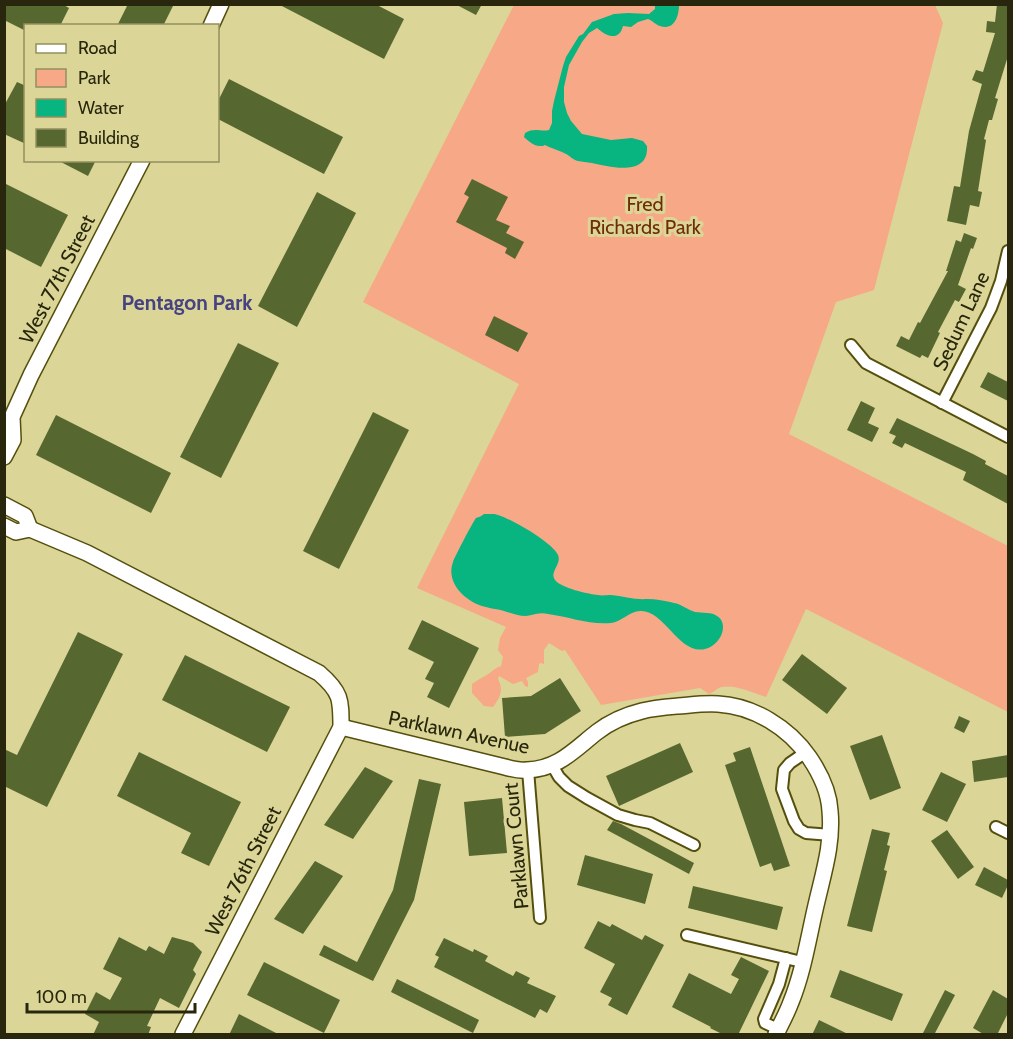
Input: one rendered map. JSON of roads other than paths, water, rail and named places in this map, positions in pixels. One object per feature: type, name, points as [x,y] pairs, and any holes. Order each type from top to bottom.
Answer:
[{"type":"street","points":[[212,24],[221,4]]},
{"type":"street","name":"West 77th Street","points":[[4,457],[13,440],[8,420],[141,162]]},
{"type":"street","name":"Sedum Lane","points":[[942,403],[991,308],[1001,281],[1008,251]]},
{"type":"street","points":[[851,345],[866,363],[1008,437]]},
{"type":"street","points":[[4,505],[25,516],[30,529]]},
{"type":"street","points":[[4,526],[16,532],[30,529],[87,553],[319,673],[333,686],[337,695],[341,705],[341,728]]},
{"type":"street","name":"Parklawn Avenue","points":[[341,728],[505,768],[528,770],[552,765],[567,758],[598,730],[619,718],[642,711],[696,704],[720,704],[742,708],[765,717],[784,730],[801,745],[825,786],[830,809],[831,835],[828,857],[802,962],[791,1001],[777,1032]]},
{"type":"street","name":"West 76th Street","points":[[183,1035],[341,728]]},
{"type":"street","points":[[806,752],[784,770],[782,789],[799,829],[806,833],[831,835]]},
{"type":"street","points":[[552,765],[568,786],[586,798],[618,815],[650,823],[694,845]]},
{"type":"street","name":"Parklawn Court","points":[[528,770],[540,918]]},
{"type":"street","points":[[996,827],[1008,833]]},
{"type":"street","points":[[687,935],[802,962]]},
{"type":"street","points":[[777,1032],[765,1023],[764,1019],[779,984],[786,958]]},
{"type":"water","points":[[655,5],[679,5],[673,24],[660,26],[648,19],[631,27],[623,26],[619,34],[615,36],[597,28],[589,33],[582,42],[569,65],[564,87],[567,113],[582,134],[611,140],[632,138],[643,141],[647,146],[646,156],[642,162],[627,168],[618,168],[575,160],[545,145],[540,146],[529,142],[524,137],[525,133],[532,130],[549,130],[563,66],[579,36],[592,22],[614,14],[649,14],[655,9]]},
{"type":"water","points":[[484,514],[494,514],[509,519],[547,543],[558,555],[554,577],[563,586],[594,594],[664,601],[695,612],[712,614],[721,619],[723,630],[721,635],[712,646],[701,650],[692,648],[683,642],[658,618],[640,611],[615,622],[595,623],[545,613],[520,616],[479,605],[459,591],[452,578],[451,570],[454,559],[474,521]]},
{"type":"district","name":"Pentagon Park","points":[[187,302]]},
{"type":"park label","name":"Fred Richards Park","points":[[645,216]]}]
